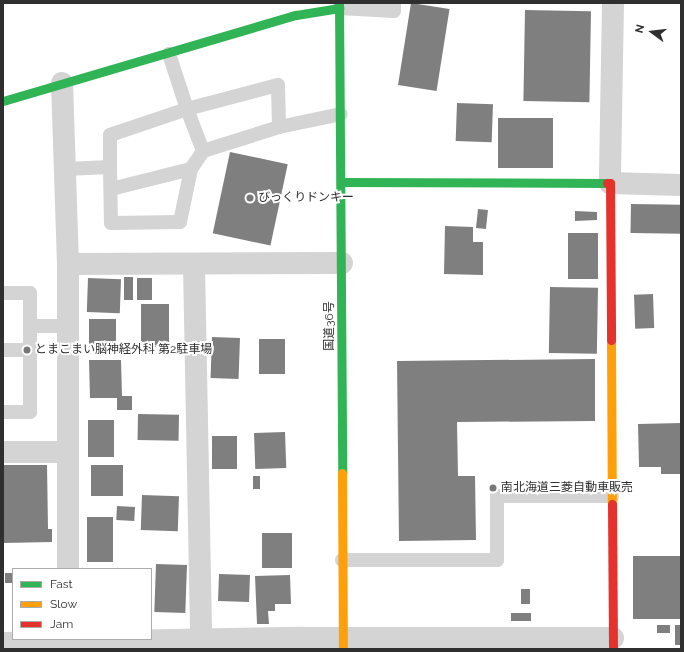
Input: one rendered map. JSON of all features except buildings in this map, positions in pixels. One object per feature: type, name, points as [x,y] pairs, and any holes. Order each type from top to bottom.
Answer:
[{"type":"main road","points":[[3,101],[62,83],[169,54],[296,15],[339,6]]},
{"type":"main road","name":"国道36号","points":[[339,6],[342,262],[343,643]]},
{"type":"main road","points":[[341,182],[610,183],[613,644]]},
{"type":"street","points":[[613,3],[610,183],[681,185]]},
{"type":"street","points":[[62,83],[68,264],[68,568]]},
{"type":"street","points":[[68,264],[342,262]]},
{"type":"street","points":[[194,264],[201,639]]},
{"type":"street","points":[[3,452],[67,452]]},
{"type":"street","points":[[3,643],[68,644],[201,639],[343,643],[613,644]]},
{"type":"lane","points":[[339,6],[394,11],[394,3]]},
{"type":"lane","points":[[169,54],[187,110],[203,151]]},
{"type":"lane","points":[[279,127],[278,85],[187,110],[110,136],[111,223],[180,222],[191,170],[203,151],[279,127],[341,114]]},
{"type":"lane","points":[[65,169],[110,167]]},
{"type":"lane","points":[[111,189],[191,170]]},
{"type":"lane","points":[[3,293],[30,293],[30,412],[3,412]]},
{"type":"lane","points":[[30,326],[68,326]]},
{"type":"lane","points":[[3,350],[30,350]]},
{"type":"lane","points":[[342,560],[497,560],[497,496],[612,496]]},
{"type":"traffic: fast","points":[[339,3],[342,473]]},
{"type":"traffic: fast","points":[[3,101],[296,15],[339,8]]},
{"type":"traffic: fast","points":[[341,182],[607,183]]},
{"type":"traffic: slow","points":[[611,340],[612,504]]},
{"type":"traffic: slow","points":[[342,473],[343,649]]},
{"type":"traffic: jam","points":[[607,183],[610,183],[611,340]]},
{"type":"traffic: jam","points":[[612,504],[613,649]]},
{"type":"place","name":"びっくりドンキー","points":[[250,198]]},
{"type":"place","name":"とまこまい脳神経外科 第2駐車場","points":[[27,350]]},
{"type":"place","name":"南北海道三菱自動車販売","points":[[493,488]]}]
